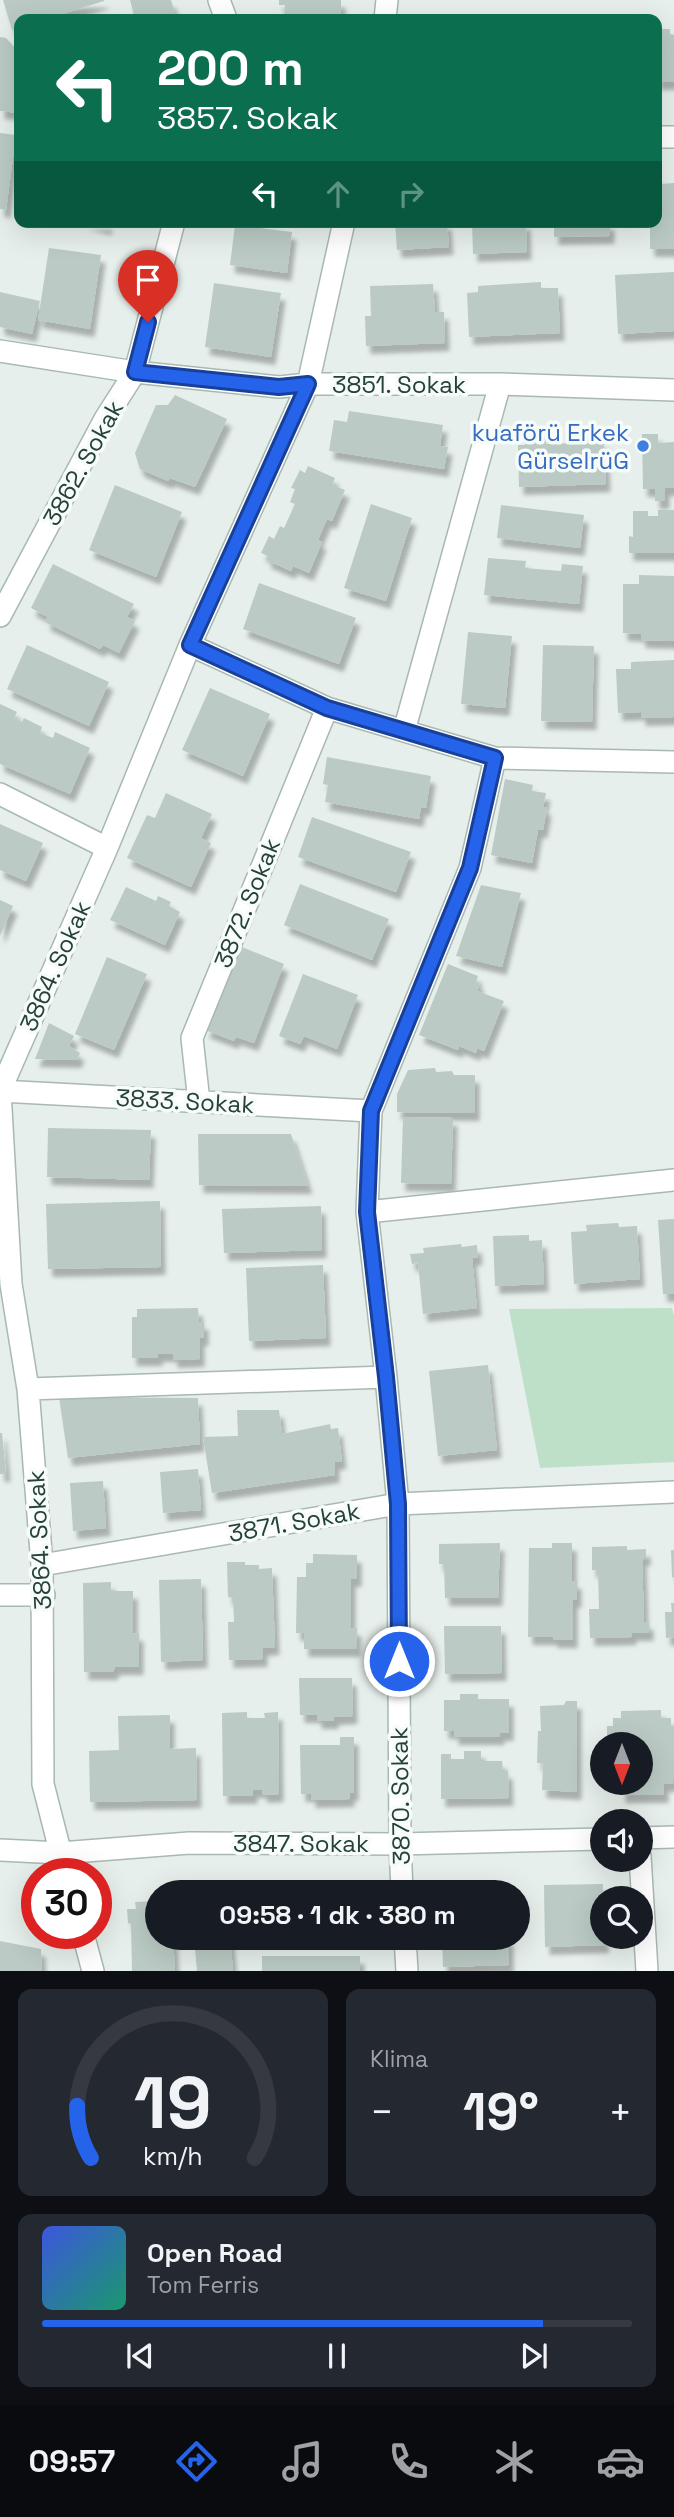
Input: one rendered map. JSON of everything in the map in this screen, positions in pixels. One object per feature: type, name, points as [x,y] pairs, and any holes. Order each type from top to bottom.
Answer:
[{"type":"street","name":"3862. Sokak","points":[[0,616],[105,419],[135,372],[172,228]]},
{"type":"street","name":"3864. Sokak","points":[[61,1858],[43,1784],[43,1565],[29,1389],[5,1284],[0,1091],[107,848],[190,645],[308,384],[343,228]]},
{"type":"street","name":"3851. Sokak","points":[[0,351],[135,372],[279,387],[308,384],[500,384],[674,390]]},
{"type":"street","points":[[404,731],[500,384]]},
{"type":"street","points":[[190,645],[327,708],[495,758],[674,762]]},
{"type":"street","name":"3872. Sokak","points":[[199,1102],[192,1038],[327,708]]},
{"type":"street","name":"3870. Sokak","points":[[402,1880],[398,1504],[367,1212],[371,1111],[470,868],[495,758]]},
{"type":"street","points":[[0,794],[107,848]]},
{"type":"street","name":"3833. Sokak","points":[[0,1091],[371,1111]]},
{"type":"street","points":[[367,1212],[674,1180]]},
{"type":"street","points":[[29,1389],[386,1377]]},
{"type":"street","name":"3871. Sokak","points":[[43,1565],[398,1504],[674,1492]]},
{"type":"street","points":[[0,1595],[44,1595]]},
{"type":"street","points":[[653,1838],[674,1837]]},
{"type":"street","name":"3847. Sokak","points":[[0,1850],[60,1853],[189,1843],[400,1844],[590,1839]]},
{"type":"street","points":[[641,1872],[647,1971]]},
{"type":"street","points":[[87,1949],[93,1971]]},
{"type":"street","points":[[406,1950],[407,1971]]},
{"type":"green space","points":[[672,1308],[674,1462],[540,1468],[509,1309]]},
{"type":"building","points":[[3,0],[104,0],[62,14],[14,14],[12,30]]},
{"type":"building","points":[[130,0],[171,0],[175,13],[170,14],[134,14]]},
{"type":"building","points":[[279,0],[341,0],[341,14],[284,14],[285,5],[279,5]]},
{"type":"building","points":[[662,29],[670,29],[670,34],[674,35],[674,82],[662,82]]},
{"type":"building","points":[[0,37],[6,38],[14,47],[14,112],[0,111]]},
{"type":"building","points":[[0,133],[14,135],[14,150],[6,210],[0,209]]},
{"type":"building","points":[[674,183],[674,249],[650,249],[650,228],[662,228],[662,184]]},
{"type":"building","points":[[235,228],[292,232],[287,273],[230,265]]},
{"type":"building","points":[[395,228],[447,228],[449,247],[397,250]]},
{"type":"building","points":[[472,228],[526,228],[527,252],[473,254]]},
{"type":"building","points":[[554,228],[610,228],[610,236],[554,237]]},
{"type":"building","points":[[49,248],[101,255],[90,329],[38,320]]},
{"type":"building","points":[[674,272],[674,331],[618,334],[615,275]]},
{"type":"building","points":[[541,282],[541,288],[558,288],[560,333],[469,337],[467,293],[478,292],[478,286]]},
{"type":"building","points":[[214,283],[281,293],[271,357],[205,347]]},
{"type":"building","points":[[433,284],[435,312],[444,312],[445,343],[366,346],[365,316],[371,316],[370,286]]},
{"type":"building","points":[[0,292],[40,301],[32,334],[0,327]]},
{"type":"building","points":[[175,395],[227,419],[195,487],[170,478],[168,481],[140,469],[135,453],[156,405],[168,405]]},
{"type":"building","points":[[349,411],[443,425],[440,446],[448,447],[444,469],[329,451],[334,420],[347,422]]},
{"type":"building","points":[[642,434],[658,434],[658,443],[674,442],[674,488],[665,488],[665,501],[655,501],[655,489],[643,489]]},
{"type":"building","points":[[577,435],[596,435],[596,441],[604,441],[606,484],[519,487],[518,445],[525,445],[524,436],[545,436],[546,444],[577,443]]},
{"type":"building","points":[[308,466],[335,478],[332,485],[345,490],[332,521],[327,519],[318,540],[322,542],[309,573],[293,566],[291,571],[266,560],[268,556],[261,553],[269,536],[274,539],[280,526],[284,528],[295,504],[290,502],[295,489],[291,488],[300,470],[305,473]]},
{"type":"building","points":[[115,485],[182,512],[156,577],[89,550]]},
{"type":"building","points":[[371,504],[412,518],[386,601],[344,588]]},
{"type":"building","points":[[501,505],[584,515],[580,548],[497,538]]},
{"type":"building","points":[[658,510],[674,510],[674,553],[629,553],[629,536],[633,537],[633,511],[648,511],[648,516],[658,516]]},
{"type":"building","points":[[488,558],[526,561],[525,568],[561,571],[562,564],[583,566],[579,604],[484,595]]},
{"type":"building","points":[[53,564],[134,604],[127,617],[135,621],[119,653],[103,645],[100,649],[45,622],[48,617],[31,608]]},
{"type":"building","points":[[639,575],[674,576],[674,641],[641,640],[641,634],[623,633],[623,584],[639,584]]},
{"type":"building","points":[[259,583],[356,618],[339,664],[243,629]]},
{"type":"building","points":[[468,632],[512,636],[505,708],[461,704]]},
{"type":"building","points":[[27,645],[109,682],[89,726],[7,689]]},
{"type":"building","points":[[543,645],[594,646],[592,722],[541,721]]},
{"type":"building","points":[[674,660],[674,717],[641,718],[641,712],[618,713],[616,669],[631,669],[631,662]]},
{"type":"building","points":[[210,688],[270,714],[243,776],[182,750]]},
{"type":"building","points":[[0,704],[17,712],[14,718],[22,722],[24,718],[42,727],[40,733],[53,738],[55,732],[90,748],[70,794],[0,764]]},
{"type":"building","points":[[327,757],[431,776],[426,808],[421,807],[419,819],[325,802],[328,785],[323,784]]},
{"type":"building","points":[[505,779],[533,785],[532,791],[546,793],[543,807],[547,808],[543,830],[538,830],[532,863],[491,855]]},
{"type":"building","points":[[166,793],[212,814],[201,838],[211,843],[191,887],[127,858],[147,815],[155,818]]},
{"type":"building","points":[[312,817],[411,852],[396,892],[298,857]]},
{"type":"building","points":[[0,824],[43,843],[26,881],[0,870]]},
{"type":"building","points":[[300,884],[389,919],[372,960],[284,925]]},
{"type":"building","points":[[481,885],[521,893],[502,967],[456,956]]},
{"type":"building","points":[[126,887],[156,901],[158,896],[171,902],[169,906],[180,912],[165,945],[110,920]]},
{"type":"building","points":[[0,900],[13,906],[0,936]]},
{"type":"building","points":[[237,945],[284,964],[254,1043],[236,1037],[234,1041],[205,1030]]},
{"type":"building","points":[[107,957],[147,974],[114,1050],[75,1034]]},
{"type":"building","points":[[448,964],[478,976],[476,982],[480,983],[477,991],[504,1001],[484,1051],[477,1048],[476,1053],[459,1046],[458,1050],[419,1035]]},
{"type":"building","points":[[303,974],[358,995],[337,1049],[304,1036],[300,1044],[279,1036]]},
{"type":"building","points":[[49,1023],[74,1036],[69,1046],[80,1053],[77,1060],[35,1059]]},
{"type":"building","points":[[435,1068],[436,1072],[452,1071],[454,1075],[475,1075],[475,1113],[397,1112],[397,1094],[408,1070]]},
{"type":"building","points":[[403,1117],[453,1118],[451,1184],[401,1183]]},
{"type":"building","points":[[48,1128],[151,1130],[149,1180],[47,1177]]},
{"type":"building","points":[[198,1134],[291,1134],[308,1186],[199,1185]]},
{"type":"building","points":[[160,1201],[161,1267],[48,1269],[46,1204]]},
{"type":"building","points":[[321,1206],[322,1250],[224,1253],[222,1209]]},
{"type":"building","points":[[674,1219],[674,1294],[663,1294],[658,1220]]},
{"type":"building","points":[[618,1223],[619,1227],[637,1226],[640,1279],[574,1284],[571,1232],[587,1231],[586,1225]]},
{"type":"building","points":[[529,1235],[529,1241],[542,1240],[544,1284],[495,1286],[493,1236]]},
{"type":"building","points":[[461,1244],[462,1247],[477,1245],[478,1257],[472,1258],[477,1308],[423,1314],[418,1263],[412,1264],[410,1254],[424,1253],[423,1248]]},
{"type":"building","points":[[323,1265],[326,1338],[249,1341],[246,1268]]},
{"type":"building","points":[[198,1308],[199,1322],[204,1322],[204,1338],[200,1338],[200,1359],[173,1360],[173,1354],[158,1354],[158,1358],[132,1358],[132,1317],[137,1317],[137,1309]]},
{"type":"building","points":[[488,1365],[497,1450],[438,1456],[429,1371]]},
{"type":"building","points":[[59,1397],[198,1398],[200,1444],[68,1458]]},
{"type":"building","points":[[237,1410],[279,1410],[282,1434],[330,1424],[331,1429],[338,1428],[342,1461],[335,1462],[335,1475],[212,1493],[203,1437],[238,1436]]},
{"type":"building","points":[[2,1433],[6,1474],[0,1474]]},
{"type":"building","points":[[198,1469],[201,1510],[163,1513],[160,1472]]},
{"type":"building","points":[[103,1481],[106,1528],[73,1531],[70,1483]]},
{"type":"building","points":[[500,1543],[498,1598],[445,1598],[444,1564],[439,1564],[439,1544]]},
{"type":"building","points":[[552,1543],[572,1543],[572,1581],[577,1581],[577,1600],[573,1600],[573,1640],[528,1637],[529,1548],[552,1548]]},
{"type":"building","points":[[627,1546],[627,1550],[646,1549],[646,1558],[642,1558],[644,1622],[649,1622],[649,1633],[632,1633],[632,1637],[590,1638],[589,1609],[599,1609],[598,1570],[592,1570],[592,1547]]},
{"type":"building","points":[[671,1550],[674,1550],[674,1578],[672,1577]]},
{"type":"building","points":[[313,1554],[357,1555],[357,1579],[351,1579],[351,1628],[357,1628],[356,1649],[304,1649],[304,1633],[296,1633],[297,1577],[306,1577],[306,1563],[313,1563]]},
{"type":"building","points":[[227,1562],[259,1565],[259,1569],[272,1568],[275,1647],[263,1648],[263,1659],[229,1660],[228,1622],[234,1622],[233,1598],[228,1597]]},
{"type":"building","points":[[201,1579],[203,1660],[161,1662],[159,1580]]},
{"type":"building","points":[[111,1582],[111,1591],[133,1591],[133,1634],[139,1633],[139,1667],[115,1667],[113,1672],[84,1672],[83,1583]]},
{"type":"building","points":[[671,1603],[674,1603],[674,1637],[666,1638],[665,1612],[672,1612]]},
{"type":"building","points":[[444,1626],[501,1626],[502,1673],[445,1674]]},
{"type":"building","points":[[299,1678],[352,1678],[353,1716],[334,1717],[334,1721],[317,1721],[317,1715],[300,1715]]},
{"type":"building","points":[[460,1694],[478,1694],[478,1699],[509,1699],[509,1733],[500,1733],[500,1737],[454,1737],[454,1731],[444,1731],[444,1700],[460,1700]]},
{"type":"building","points":[[566,1701],[577,1701],[577,1792],[542,1790],[543,1763],[537,1763],[538,1731],[541,1731],[540,1706],[564,1705]]},
{"type":"building","points":[[661,1710],[661,1718],[671,1718],[671,1727],[674,1727],[673,1784],[664,1784],[664,1795],[653,1795],[653,1732],[607,1732],[607,1726],[613,1726],[613,1718],[621,1718],[621,1711]]},
{"type":"building","points":[[247,1712],[247,1718],[265,1718],[264,1713],[278,1712],[279,1794],[263,1795],[262,1790],[253,1790],[253,1796],[223,1796],[222,1713]]},
{"type":"building","points":[[170,1715],[170,1749],[196,1748],[197,1800],[90,1802],[89,1751],[119,1750],[118,1716]]},
{"type":"building","points":[[340,1737],[354,1737],[354,1793],[350,1793],[350,1799],[311,1800],[311,1794],[301,1794],[300,1745],[340,1745]]},
{"type":"building","points":[[464,1751],[481,1751],[481,1761],[502,1761],[503,1771],[508,1771],[509,1798],[441,1799],[441,1754],[451,1754],[451,1759],[464,1759]]},
{"type":"building","points":[[603,1884],[590,1886],[590,1946],[545,1947],[544,1885]]},
{"type":"building","points":[[135,1902],[145,1902],[145,1950],[174,1950],[175,1971],[132,1971],[131,1924],[128,1923],[127,1909],[136,1909]]},
{"type":"building","points":[[0,1941],[21,1945],[21,1949],[41,1949],[42,1971],[0,1971]]},
{"type":"building","points":[[195,1950],[231,1950],[233,1971],[197,1971]]},
{"type":"building","points":[[442,1950],[509,1950],[509,1965],[443,1967]]},
{"type":"building","points":[[262,1956],[360,1956],[360,1971],[262,1971]]},
{"type":"place","name":"kuaförü Erkek GürselrüG","points":[[643,446]]},
{"type":"route","points":[[148,322],[135,372],[279,387],[308,384],[190,645],[327,708],[495,758],[470,868],[371,1111],[367,1212],[398,1504],[399,1661]]}]
